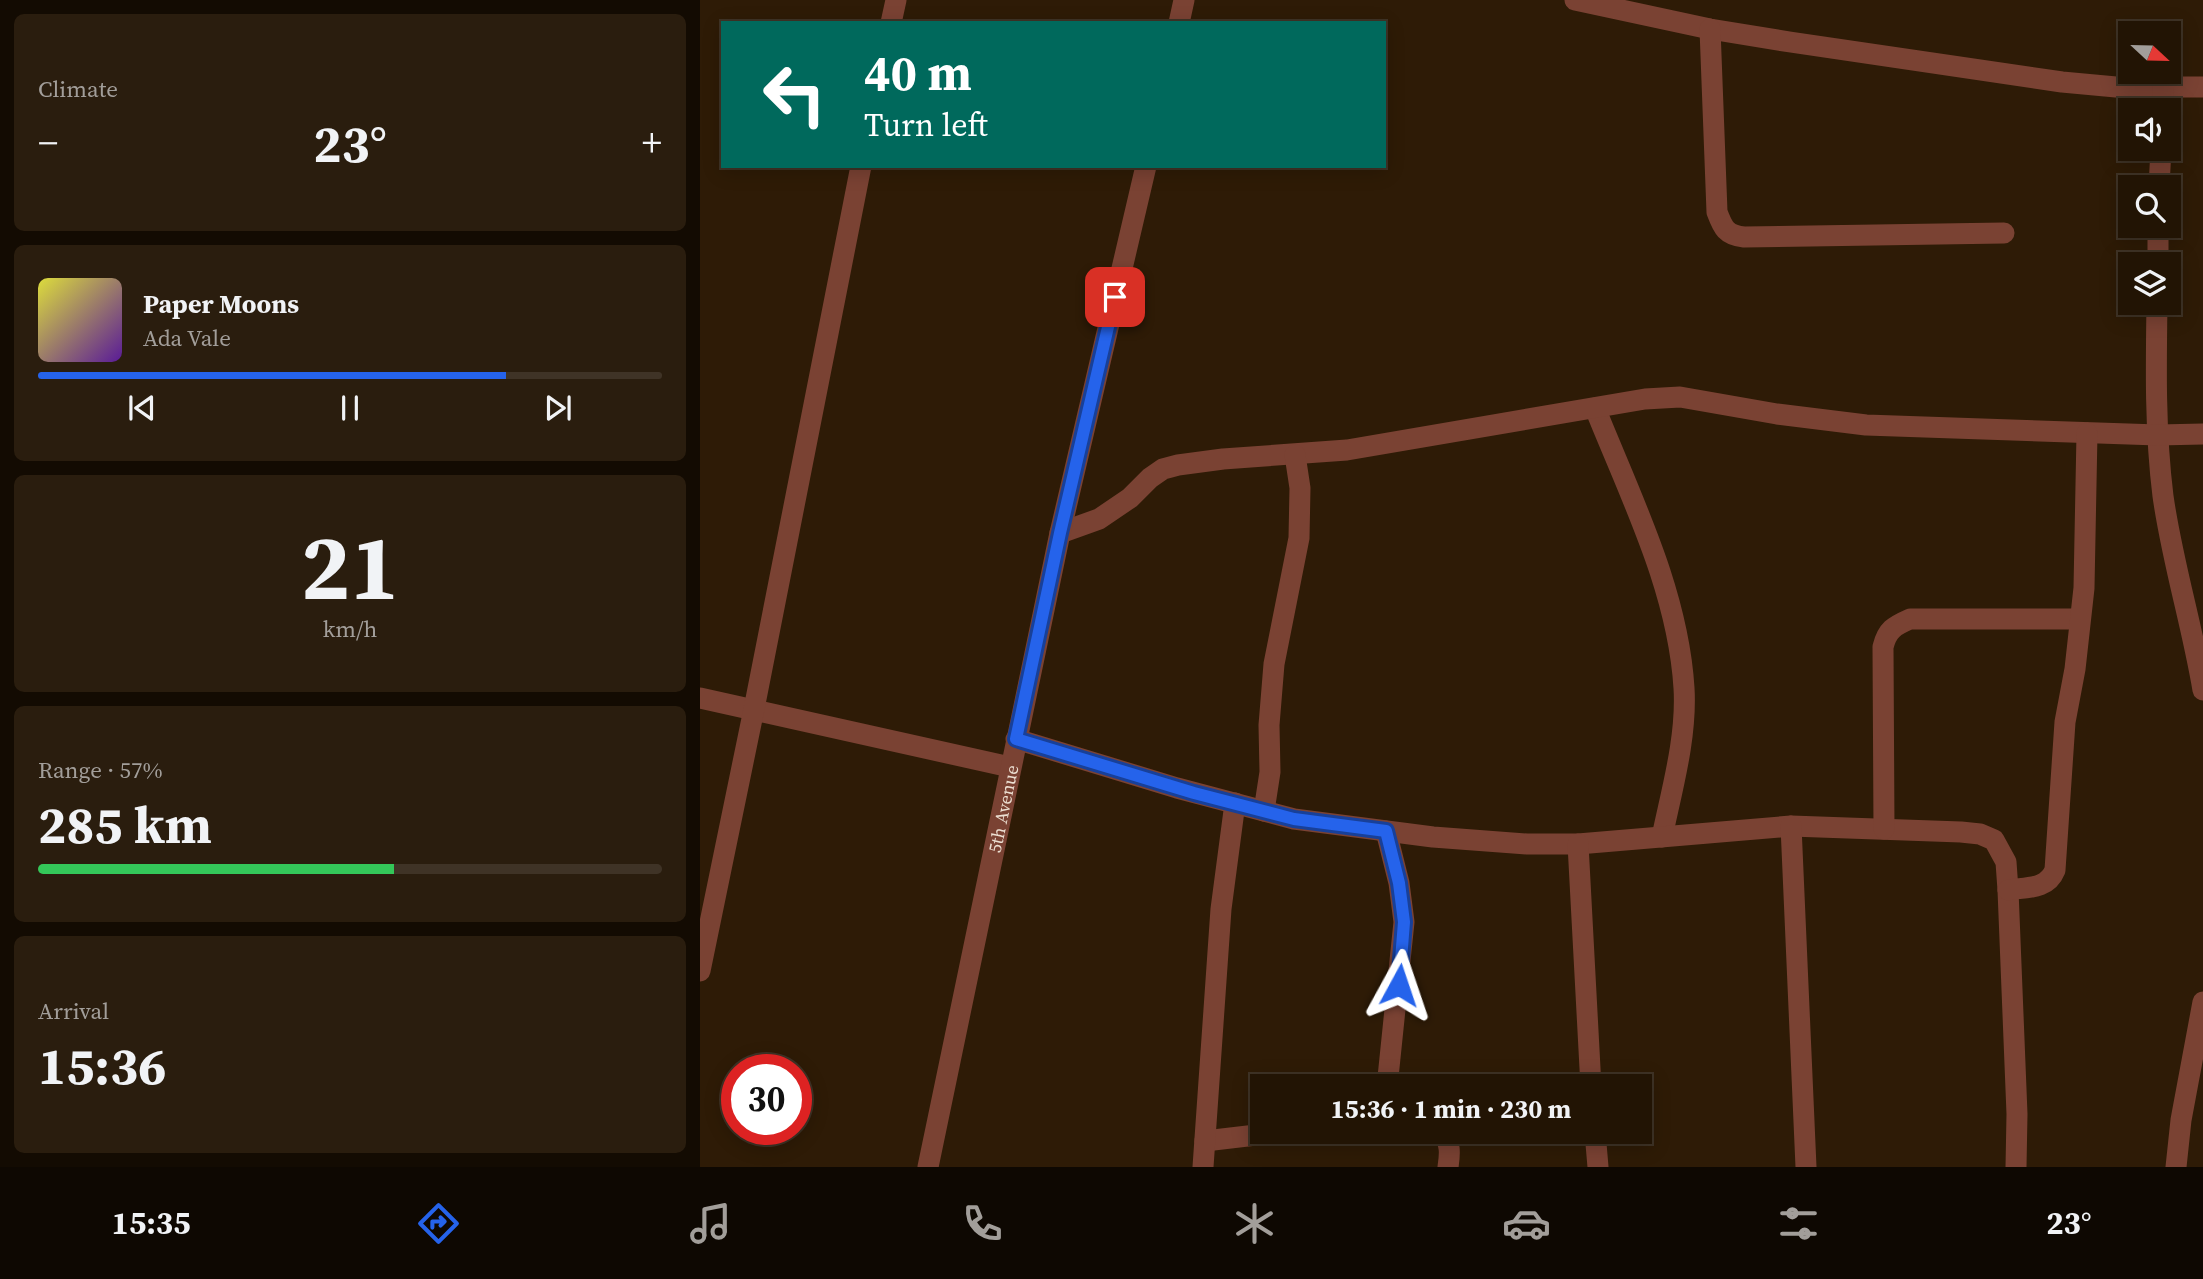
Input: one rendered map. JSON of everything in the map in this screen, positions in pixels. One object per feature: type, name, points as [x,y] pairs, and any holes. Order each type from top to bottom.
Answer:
[{"type":"street","points":[[891,21],[896,0]]},
{"type":"street","points":[[1179,21],[1184,0]]},
{"type":"street","points":[[1577,0],[1710,29],[2062,82],[2116,87],[2203,87]]},
{"type":"street","points":[[1710,29],[1717,212],[1725,232],[1744,237],[2004,233]]},
{"type":"street","points":[[2163,88],[2163,98]]},
{"type":"street","points":[[700,971],[861,168]]},
{"type":"street","name":"5th Avenue","points":[[928,1167],[1060,533],[1146,168]]},
{"type":"street","points":[[2157,315],[2158,435],[2163,495],[2173,555],[2195,644],[2203,690]]},
{"type":"street","points":[[1060,533],[1099,519],[1130,498],[1163,469],[1223,459],[1347,450],[1645,399],[1680,397],[1777,414],[1866,425],[2158,435],[2203,434]]},
{"type":"street","points":[[1595,408],[1658,568],[1678,641],[1684,690],[1683,717],[1662,837]]},
{"type":"street","points":[[2008,890],[2045,885],[2055,870],[2065,722],[2085,569],[2087,433]]},
{"type":"street","points":[[1264,811],[1270,772],[1269,724],[1274,664],[1299,537],[1300,488],[1295,455]]},
{"type":"street","points":[[1884,829],[1883,647],[1886,633],[1910,619],[2080,619]]},
{"type":"street","points":[[700,698],[1010,767]]},
{"type":"street","points":[[1016,739],[1294,819],[1466,840],[1578,844],[1791,826],[1980,834],[1994,840],[2006,862],[2017,1114],[2016,1167]]},
{"type":"street","points":[[1203,1167],[1222,909],[1235,803]]},
{"type":"street","points":[[1791,826],[1806,1167]]},
{"type":"street","points":[[1386,831],[1399,883],[1404,922],[1388,1074]]},
{"type":"street","points":[[1578,844],[1590,1074]]},
{"type":"street","points":[[2176,1167],[2181,1120],[2203,1002]]},
{"type":"street","points":[[1205,1141],[1250,1136]]},
{"type":"street","points":[[1448,1144],[1448,1167]]},
{"type":"street","points":[[1596,1144],[1598,1167]]},
{"type":"route","points":[[1115,297],[1016,739],[1194,793],[1294,819],[1386,831],[1399,883],[1404,922],[1399,985]]}]
